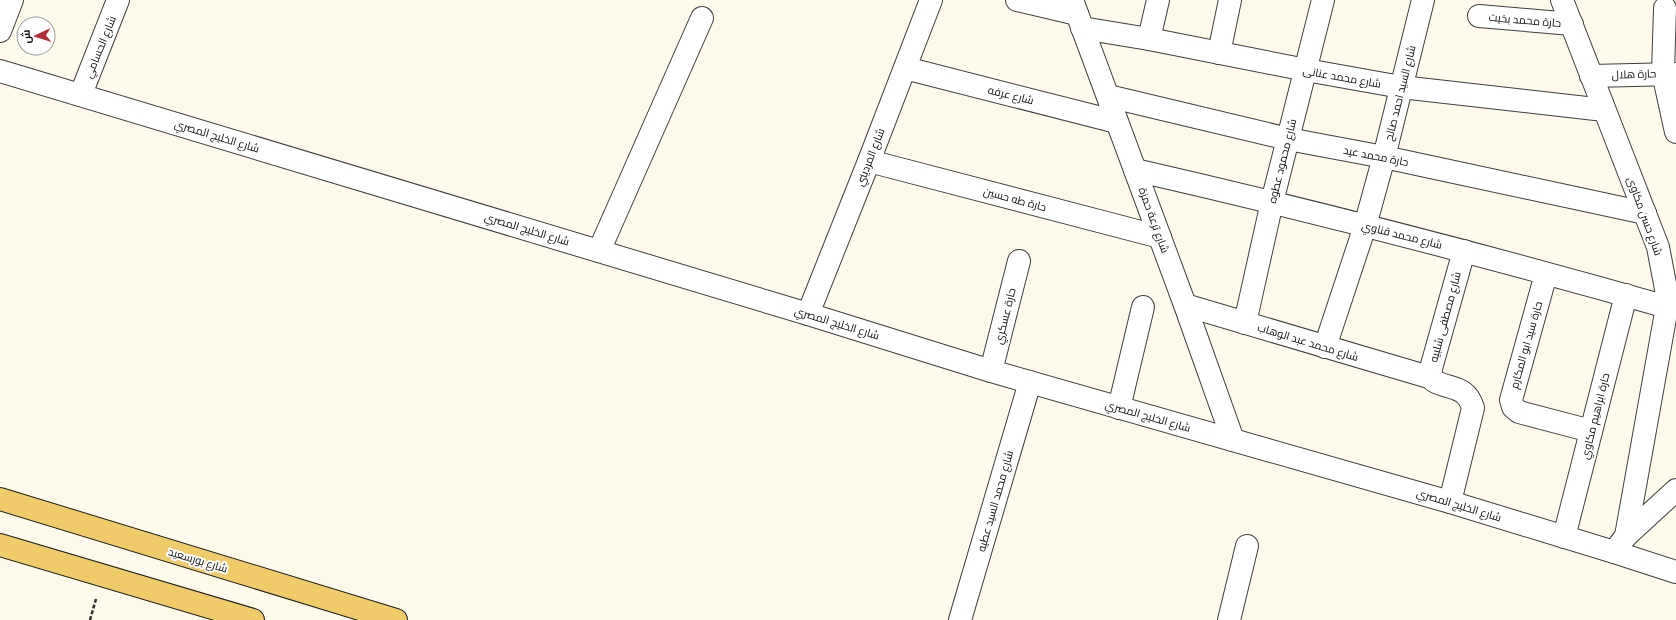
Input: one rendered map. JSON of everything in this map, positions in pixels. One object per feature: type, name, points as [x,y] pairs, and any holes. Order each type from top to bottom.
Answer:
[{"type":"main road","name":"شارع بورسعيد","points":[[0,499],[396,620]]},
{"type":"main road","points":[[0,545],[253,620]]},
{"type":"street","points":[[0,31],[12,0]]},
{"type":"street","name":"شارع الحسامي","points":[[81,94],[118,0]]},
{"type":"street","name":"شارع المرديني","points":[[808,314],[931,0]]},
{"type":"street","name":"شارع محمد عنانى","points":[[1017,0],[1077,14],[1149,39],[1306,70],[1401,87],[1604,110]]},
{"type":"street","points":[[1149,39],[1158,0]]},
{"type":"street","points":[[1219,53],[1230,0]]},
{"type":"street","name":"شارع محمود عطوه","points":[[1244,322],[1272,202],[1323,0]]},
{"type":"street","name":"شارع السيد احمد صالح","points":[[1325,347],[1365,226],[1384,157],[1423,0]]},
{"type":"street","name":"شارع حسن مكاوى","points":[[1562,0],[1645,213],[1667,248],[1667,307],[1620,544]]},
{"type":"street","points":[[1665,8],[1669,74],[1676,132]]},
{"type":"street","name":"شارع ترعة حمزة","points":[[1077,14],[1234,440]]},
{"type":"street","name":"حارة محمد بخيت","points":[[1479,16],[1572,24]]},
{"type":"street","points":[[599,251],[702,18]]},
{"type":"street","name":"شارع عرفه","points":[[905,68],[1117,122]]},
{"type":"street","name":"شارع الخليج المصري","points":[[0,70],[808,314],[991,371],[1564,536],[1620,544],[1676,572]]},
{"type":"street","name":"حارة هلال","points":[[1591,76],[1669,74]]},
{"type":"street","name":"حارة محمد عيد","points":[[1108,96],[1288,139],[1384,157],[1645,213]]},
{"type":"street","name":"حارة طه حسين","points":[[869,161],[1160,236]]},
{"type":"street","name":"شارع محمد قناوي","points":[[1135,170],[1272,202],[1464,251],[1667,307]]},
{"type":"street","name":"شارع مصطفى شلبيه","points":[[1450,502],[1473,408],[1470,400],[1460,390],[1438,383],[1432,378],[1431,368],[1464,251]]},
{"type":"street","name":"حارة عسكري","points":[[991,371],[1019,260]]},
{"type":"street","name":"حارة سيد ابو المكارم","points":[[1546,274],[1511,400],[1514,407],[1519,412],[1591,430]]},
{"type":"street","name":"حارة ابراهيم مكاوي","points":[[1564,536],[1626,295]]},
{"type":"street","name":"شارع محمد عبد الوهاب","points":[[1185,304],[1432,378]]},
{"type":"street","points":[[1118,408],[1143,307]]},
{"type":"street","name":"شارع محمد السيد عطيه","points":[[960,620],[1030,382]]},
{"type":"street","points":[[1620,544],[1676,490]]},
{"type":"street","points":[[1228,620],[1247,546]]}]
